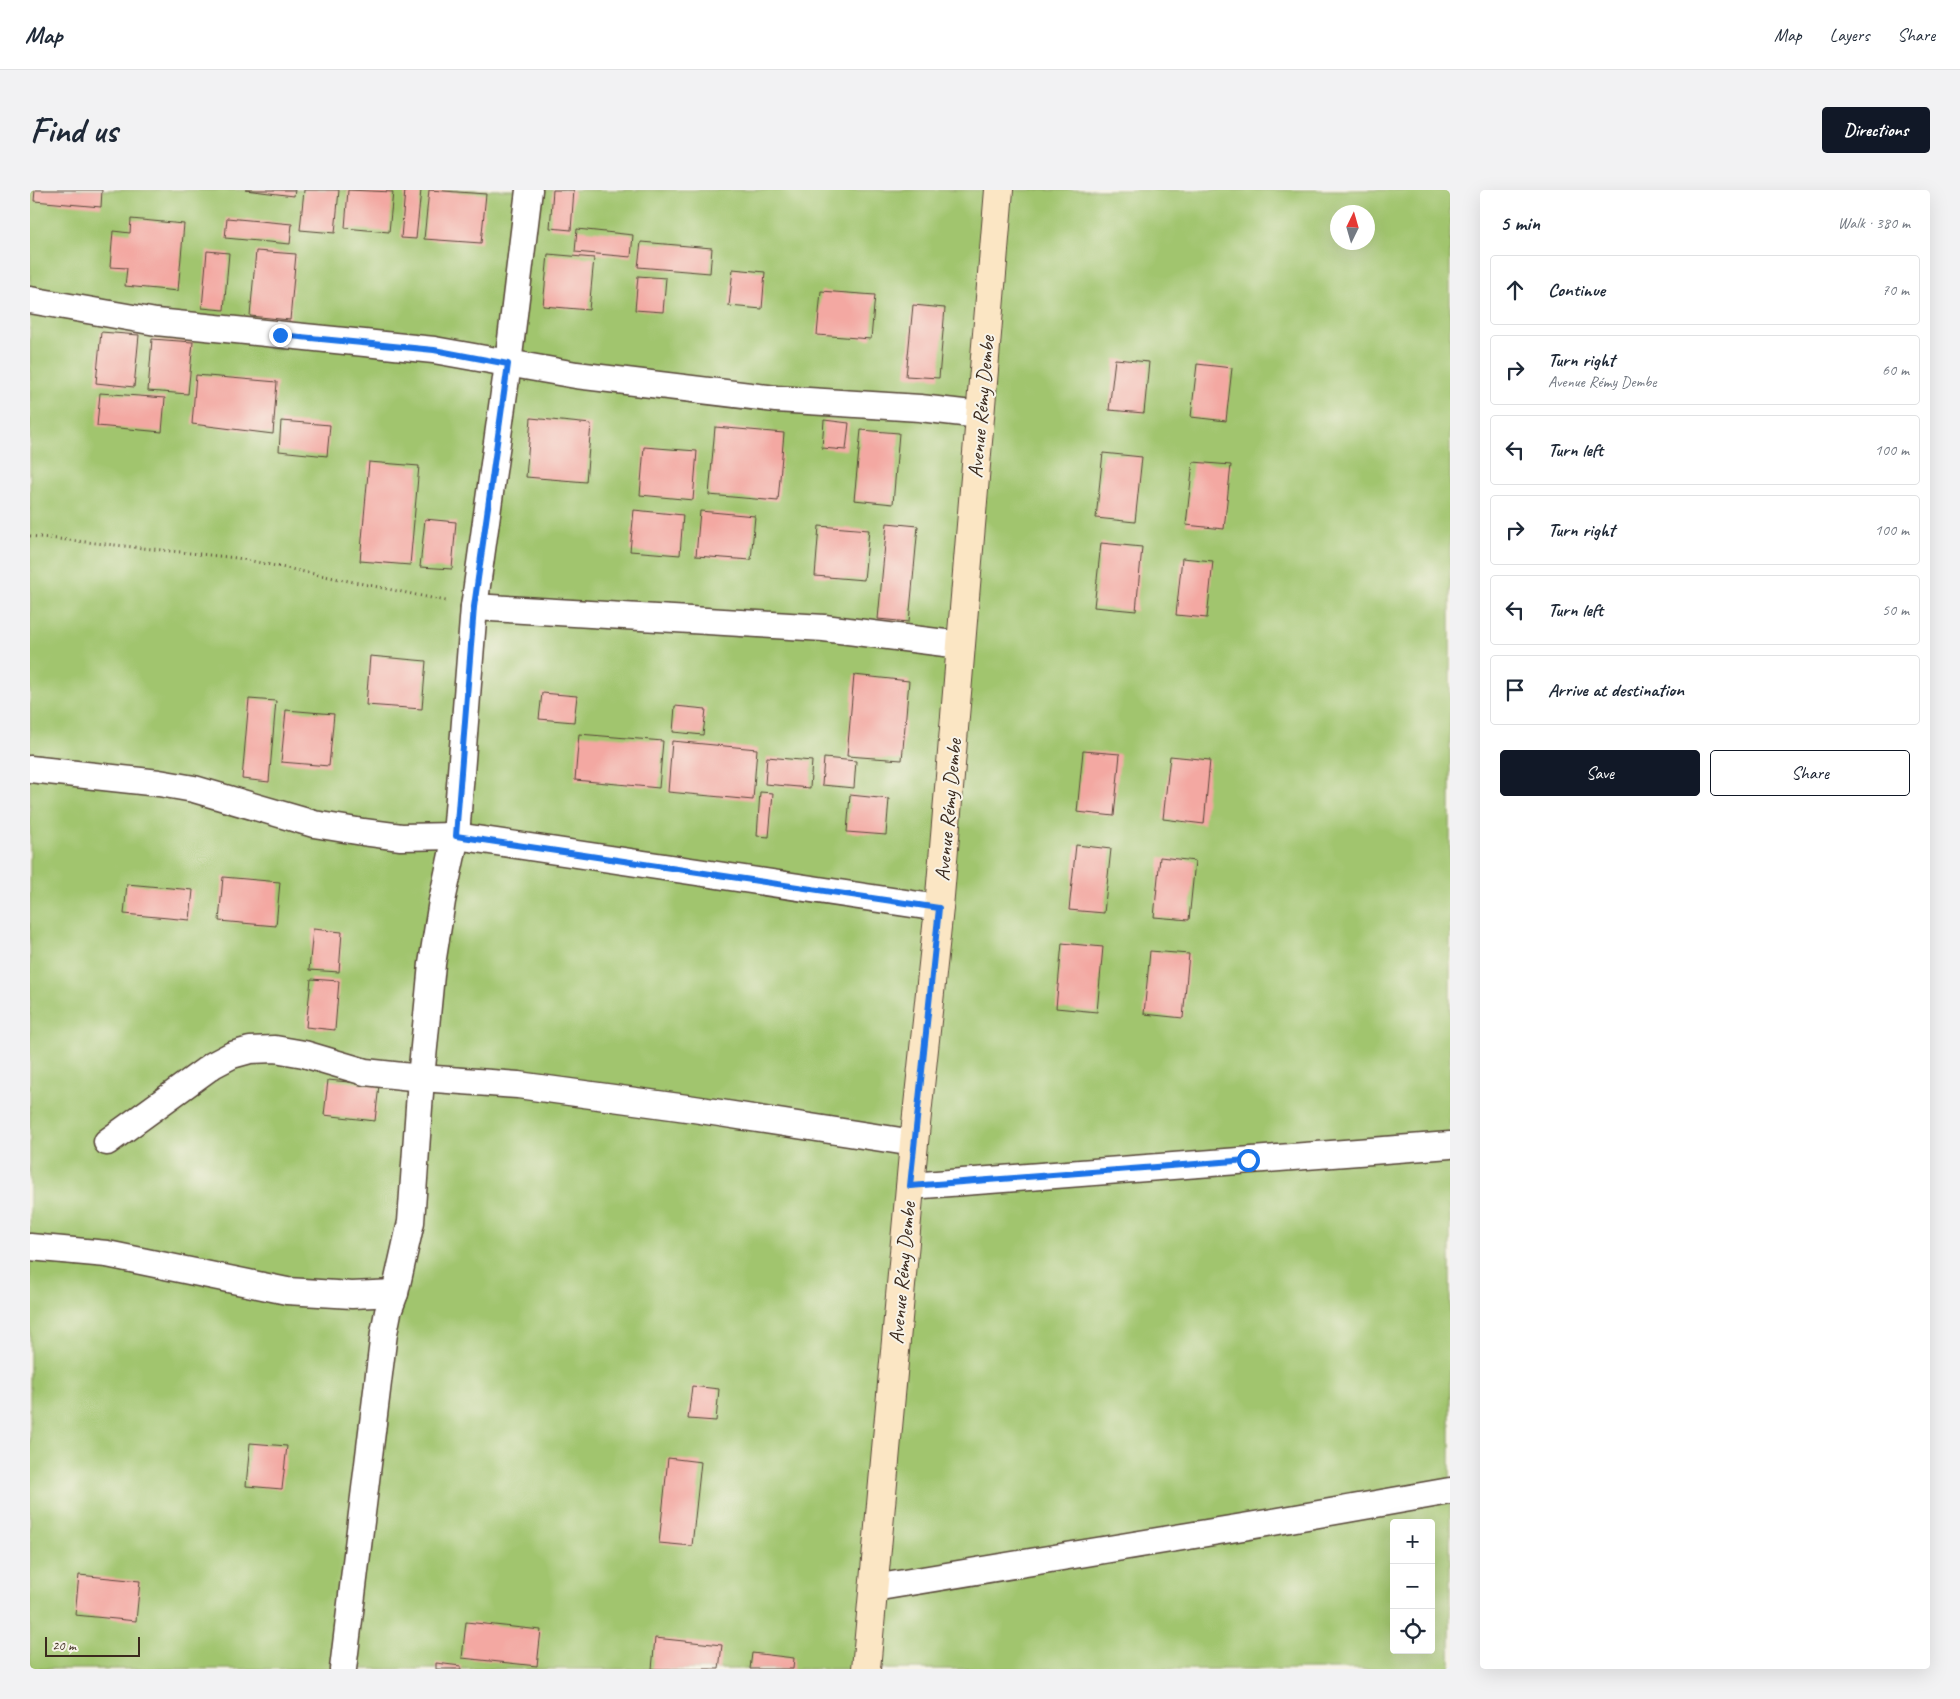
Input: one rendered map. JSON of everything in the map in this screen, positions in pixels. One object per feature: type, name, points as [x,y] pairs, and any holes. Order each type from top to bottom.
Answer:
[{"type":"street","points":[[343,1669],[384,1333],[412,1222],[421,1078],[432,964],[442,901],[456,836],[474,607],[508,364],[529,190]]},
{"type":"street","name":"Avenue Rémy Dembe","points":[[866,1669],[914,1143],[939,908],[998,190]]},
{"type":"street","points":[[30,300],[156,322],[434,350],[576,375],[776,399],[920,408],[980,415]]},
{"type":"street","points":[[474,607],[824,628],[961,645]]},
{"type":"street","points":[[30,769],[159,783],[194,789],[314,824],[364,832],[401,837],[456,836],[939,908]]},
{"type":"street","points":[[107,1142],[213,1065],[232,1055],[250,1050],[275,1049],[304,1054],[365,1072],[518,1085],[914,1143]]},
{"type":"street","points":[[910,1186],[1450,1144]]},
{"type":"street","points":[[30,1247],[107,1254],[287,1291],[352,1295],[395,1293]]},
{"type":"street","points":[[874,1588],[1450,1491]]},
{"type":"path","points":[[30,536],[237,558],[474,607]]},
{"type":"green space","points":[[30,190],[1450,190],[1450,1669],[30,1669]]},
{"type":"building","points":[[35,190],[102,190],[101,207],[34,201]]},
{"type":"building","points":[[245,190],[295,190],[294,196]]},
{"type":"building","points":[[304,190],[339,190],[335,233],[300,230]]},
{"type":"building","points":[[348,190],[393,192],[389,232],[345,228]]},
{"type":"building","points":[[405,190],[421,190],[416,239],[401,238]]},
{"type":"building","points":[[429,190],[486,194],[481,243],[424,239]]},
{"type":"building","points":[[553,190],[574,190],[571,230],[550,228]]},
{"type":"building","points":[[227,218],[292,224],[290,244],[225,238]]},
{"type":"building","points":[[131,219],[184,224],[178,291],[125,286],[127,268],[110,267],[113,231],[130,233]]},
{"type":"building","points":[[577,229],[633,235],[631,257],[575,252]]},
{"type":"building","points":[[641,242],[712,248],[710,273],[638,267]]},
{"type":"building","points":[[207,251],[229,253],[224,310],[202,308]]},
{"type":"building","points":[[256,251],[296,254],[290,320],[250,316]]},
{"type":"building","points":[[548,254],[594,258],[589,310],[543,306]]},
{"type":"building","points":[[733,269],[765,272],[762,309],[729,306]]},
{"type":"building","points":[[638,276],[666,278],[663,312],[635,310]]},
{"type":"building","points":[[821,291],[875,295],[871,339],[817,335]]},
{"type":"building","points":[[913,305],[945,308],[939,378],[906,376]]},
{"type":"building","points":[[101,332],[139,335],[134,387],[96,383]]},
{"type":"building","points":[[152,339],[193,342],[188,394],[148,391]]},
{"type":"building","points":[[1115,359],[1149,362],[1144,413],[1109,410]]},
{"type":"building","points":[[1197,364],[1232,368],[1226,421],[1191,417]]},
{"type":"building","points":[[196,375],[277,382],[273,434],[192,424]]},
{"type":"building","points":[[100,393],[165,398],[162,432],[97,426]]},
{"type":"building","points":[[531,418],[591,424],[586,482],[526,477]]},
{"type":"building","points":[[824,420],[849,423],[846,450],[822,448]]},
{"type":"building","points":[[281,421],[330,425],[327,456],[279,451]]},
{"type":"building","points":[[715,427],[784,433],[778,501],[709,495]]},
{"type":"building","points":[[861,430],[899,433],[893,504],[854,500]]},
{"type":"building","points":[[644,447],[697,451],[693,500],[640,495]]},
{"type":"building","points":[[1103,453],[1142,457],[1135,522],[1096,518]]},
{"type":"building","points":[[369,462],[419,466],[410,565],[360,561]]},
{"type":"building","points":[[1193,462],[1231,465],[1224,529],[1186,525]]},
{"type":"building","points":[[634,510],[683,515],[680,555],[630,551]]},
{"type":"building","points":[[700,511],[755,516],[751,560],[696,556]]},
{"type":"building","points":[[425,519],[456,522],[452,569],[420,567]]},
{"type":"building","points":[[887,523],[918,526],[909,622],[878,619]]},
{"type":"building","points":[[819,526],[869,530],[864,580],[815,576]]},
{"type":"building","points":[[1101,543],[1142,547],[1136,611],[1094,607]]},
{"type":"building","points":[[1182,558],[1213,561],[1207,618],[1176,615]]},
{"type":"building","points":[[370,656],[426,661],[422,709],[366,705]]},
{"type":"building","points":[[854,675],[909,681],[902,760],[847,756]]},
{"type":"building","points":[[542,693],[577,696],[574,722],[539,719]]},
{"type":"building","points":[[249,699],[276,701],[269,782],[242,779]]},
{"type":"building","points":[[675,706],[706,709],[703,735],[673,732]]},
{"type":"building","points":[[286,710],[334,714],[329,766],[281,762]]},
{"type":"building","points":[[579,734],[663,741],[659,788],[575,780]]},
{"type":"building","points":[[672,741],[757,749],[753,800],[668,792]]},
{"type":"building","points":[[1083,751],[1120,754],[1114,816],[1077,812]]},
{"type":"building","points":[[1170,756],[1210,760],[1204,824],[1163,819]]},
{"type":"building","points":[[767,757],[812,761],[810,788],[765,784]]},
{"type":"building","points":[[824,758],[856,761],[854,788],[822,785]]},
{"type":"building","points":[[760,792],[773,793],[769,837],[757,836]]},
{"type":"building","points":[[850,795],[889,799],[886,835],[847,832]]},
{"type":"building","points":[[1076,845],[1111,849],[1104,913],[1069,910]]},
{"type":"building","points":[[1160,857],[1195,861],[1189,920],[1154,917]]},
{"type":"building","points":[[223,877],[280,882],[276,926],[219,921]]},
{"type":"building","points":[[127,884],[193,890],[190,920],[124,914]]},
{"type":"building","points":[[313,929],[342,932],[339,972],[309,970]]},
{"type":"building","points":[[1062,943],[1103,947],[1097,1012],[1056,1008]]},
{"type":"building","points":[[1150,951],[1189,954],[1183,1018],[1144,1014]]},
{"type":"building","points":[[311,979],[339,981],[335,1030],[306,1027]]},
{"type":"building","points":[[328,1080],[379,1085],[375,1121],[324,1115]]},
{"type":"building","points":[[692,1386],[719,1389],[716,1421],[688,1419]]},
{"type":"building","points":[[250,1443],[287,1446],[282,1489],[246,1486]]},
{"type":"building","points":[[668,1458],[701,1462],[692,1546],[659,1543]]},
{"type":"building","points":[[79,1575],[140,1581],[136,1621],[75,1615]]},
{"type":"building","points":[[466,1622],[541,1630],[537,1666],[462,1658]]},
{"type":"building","points":[[655,1638],[722,1645],[719,1669],[652,1669]]},
{"type":"building","points":[[752,1653],[794,1658],[793,1669],[750,1669]]},
{"type":"building","points":[[436,1663],[461,1666],[461,1669],[436,1669]]},
{"type":"route","points":[[280,335],[434,350],[508,364],[474,607],[456,836],[939,908],[910,1186],[1248,1160]]}]
